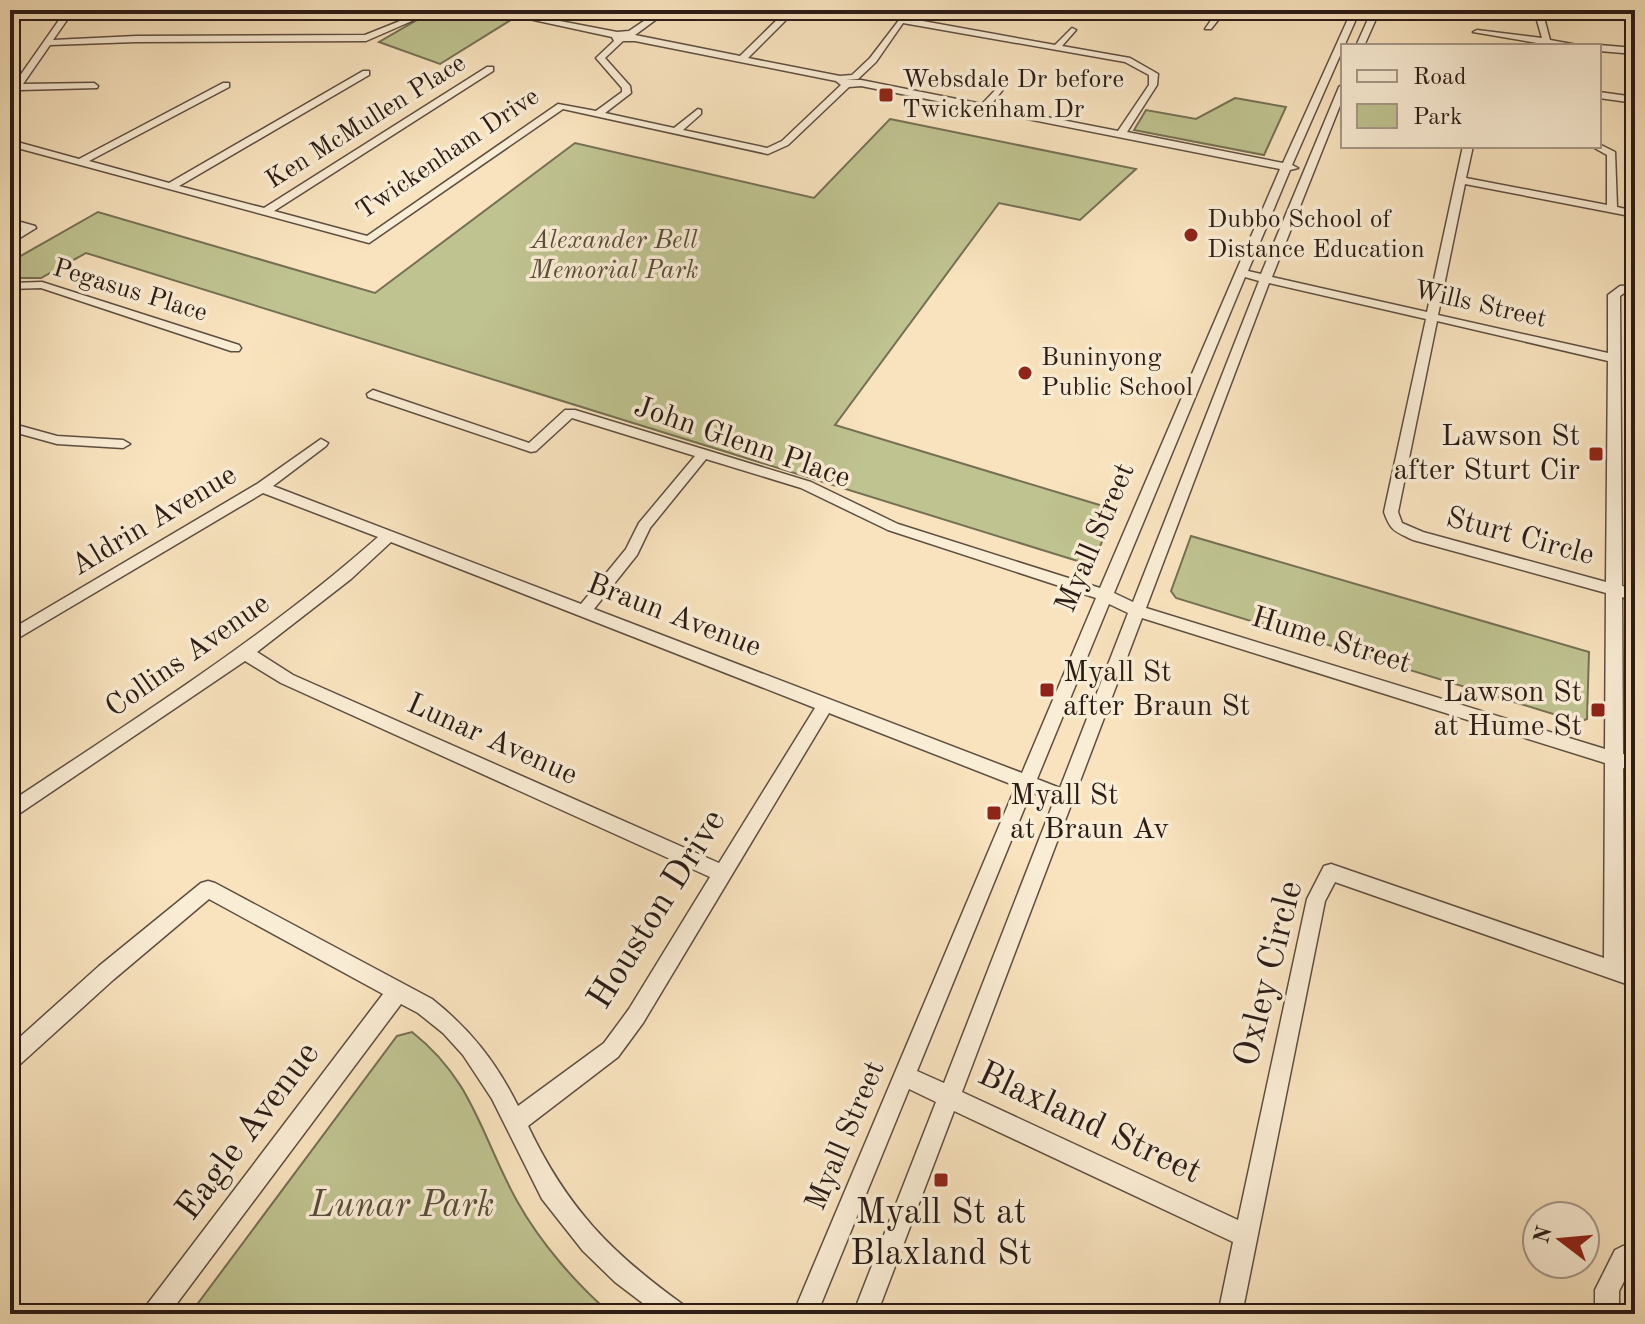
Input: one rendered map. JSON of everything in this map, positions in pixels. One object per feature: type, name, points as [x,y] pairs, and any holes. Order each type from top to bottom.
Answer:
[{"type":"street","points":[[10,97],[70,10]]},
{"type":"street","points":[[373,10],[409,17]]},
{"type":"street","points":[[47,43],[136,39],[366,38],[381,35],[409,17],[433,10]]},
{"type":"street","points":[[491,10],[618,38],[633,36],[844,82],[858,80],[1307,171]]},
{"type":"street","points":[[534,18],[547,10]]},
{"type":"street","points":[[633,36],[665,10]]},
{"type":"street","points":[[742,59],[792,10]]},
{"type":"street","points":[[858,80],[908,10]]},
{"type":"street","points":[[1208,27],[1222,10]]},
{"type":"street","name":"Myall Street","points":[[1343,44],[1356,10]]},
{"type":"street","points":[[1361,44],[1376,10]]},
{"type":"street","points":[[1538,10],[1547,44]]},
{"type":"street","points":[[1618,10],[1635,11]]},
{"type":"street","points":[[902,20],[1127,60],[1154,74],[1153,85],[1121,134]]},
{"type":"street","points":[[1057,47],[1072,30]]},
{"type":"street","points":[[1477,32],[1542,44]]},
{"type":"street","points":[[598,114],[626,93],[627,88],[600,58],[618,38]]},
{"type":"street","points":[[1601,48],[1635,51]]},
{"type":"street","name":"Myall Street","points":[[805,1314],[1241,273],[1340,52]]},
{"type":"street","name":"Ken McMullen Place","points":[[265,212],[490,69]]},
{"type":"street","points":[[171,186],[366,73]]},
{"type":"street","name":"Twickenham Drive","points":[[10,143],[369,240],[561,106],[778,153],[844,82]]},
{"type":"street","points":[[82,161],[226,85]]},
{"type":"street","points":[[18,87],[94,86]]},
{"type":"street","points":[[984,107],[1001,87]]},
{"type":"street","name":"Myall Street","points":[[865,1314],[1307,171],[1341,92]]},
{"type":"street","points":[[1601,95],[1635,100]]},
{"type":"street","points":[[675,132],[698,112]]},
{"type":"street","name":"Sturt Circle","points":[[1468,148],[1391,512],[1396,526],[1418,536],[1635,595]]},
{"type":"street","points":[[1600,148],[1612,154],[1612,210]]},
{"type":"street","points":[[1460,180],[1635,214]]},
{"type":"street","points":[[10,222],[31,228],[10,241]]},
{"type":"street","name":"Wills Street","points":[[1241,273],[1616,359]]},
{"type":"street","name":"Pegasus Place","points":[[10,286],[42,285],[235,348]]},
{"type":"street","points":[[1614,970],[1614,295],[1624,288],[1635,288]]},
{"type":"street","name":"John Glenn Place","points":[[373,394],[531,448],[570,413],[806,485],[893,527],[1105,595]]},
{"type":"street","points":[[10,427],[57,440],[123,444]]},
{"type":"street","name":"Aldrin Avenue","points":[[10,637],[262,487],[321,443]]},
{"type":"street","points":[[584,611],[632,551],[644,526],[704,453]]},
{"type":"street","name":"Braun Avenue","points":[[262,487],[1066,798]]},
{"type":"street","name":"Collins Avenue","points":[[10,812],[244,652],[346,577],[389,536]]},
{"type":"street","name":"Hume Street","points":[[1105,595],[1138,611],[1635,765]]},
{"type":"street","name":"Lunar Avenue","points":[[244,652],[287,679],[721,873]]},
{"type":"street","name":"Houston Drive","points":[[515,1122],[611,1050],[636,1016],[826,704]]},
{"type":"street","name":"Oxley Circle","points":[[1230,1314],[1316,899],[1331,872],[1635,978]]},
{"type":"street","points":[[10,1060],[106,973],[208,889],[398,991],[451,1024],[472,1045],[493,1074],[550,1192],[585,1237],[640,1288],[677,1314]]},
{"type":"street","name":"Eagle Avenue","points":[[154,1314],[398,991]]},
{"type":"street","name":"Blaxland Street","points":[[904,1076],[1244,1235]]},
{"type":"street","points":[[1607,1314],[1607,1290],[1623,1258],[1635,1258]]},
{"type":"green space","points":[[446,10],[478,10],[514,18],[440,64],[379,42],[424,16]]},
{"type":"green space","points":[[1235,98],[1286,107],[1264,155],[1134,130],[1146,110],[1196,119]]},
{"type":"green space","name":"Alexander Bell Memorial Park","points":[[890,119],[1136,169],[1080,220],[999,203],[835,425],[1116,510],[1094,560],[1084,563],[86,253],[41,278],[10,278],[10,262],[98,212],[375,293],[575,143],[814,198]]},
{"type":"green space","points":[[1191,536],[1589,652],[1587,719],[1579,722],[1176,598],[1171,591]]},
{"type":"green space","name":"Lunar Park","points":[[412,1032],[450,1070],[463,1090],[517,1201],[536,1232],[584,1289],[611,1314],[190,1314],[397,1036]]},
{"type":"place","name":"Websdale Dr before Twickenham Dr","points":[[886,95]]},
{"type":"place","name":"Dubbo School of Distance Education","points":[[1191,235]]},
{"type":"place","name":"Buninyong Public School","points":[[1025,373]]},
{"type":"place","name":"Lawson St after Sturt Cir","points":[[1596,454]]},
{"type":"place","name":"Myall St after Braun St","points":[[1047,690]]},
{"type":"place","name":"Lawson St at Hume St","points":[[1598,710]]},
{"type":"place","name":"Myall St at Braun Av","points":[[994,813]]},
{"type":"place","name":"Myall St at Blaxland St","points":[[941,1180]]}]
